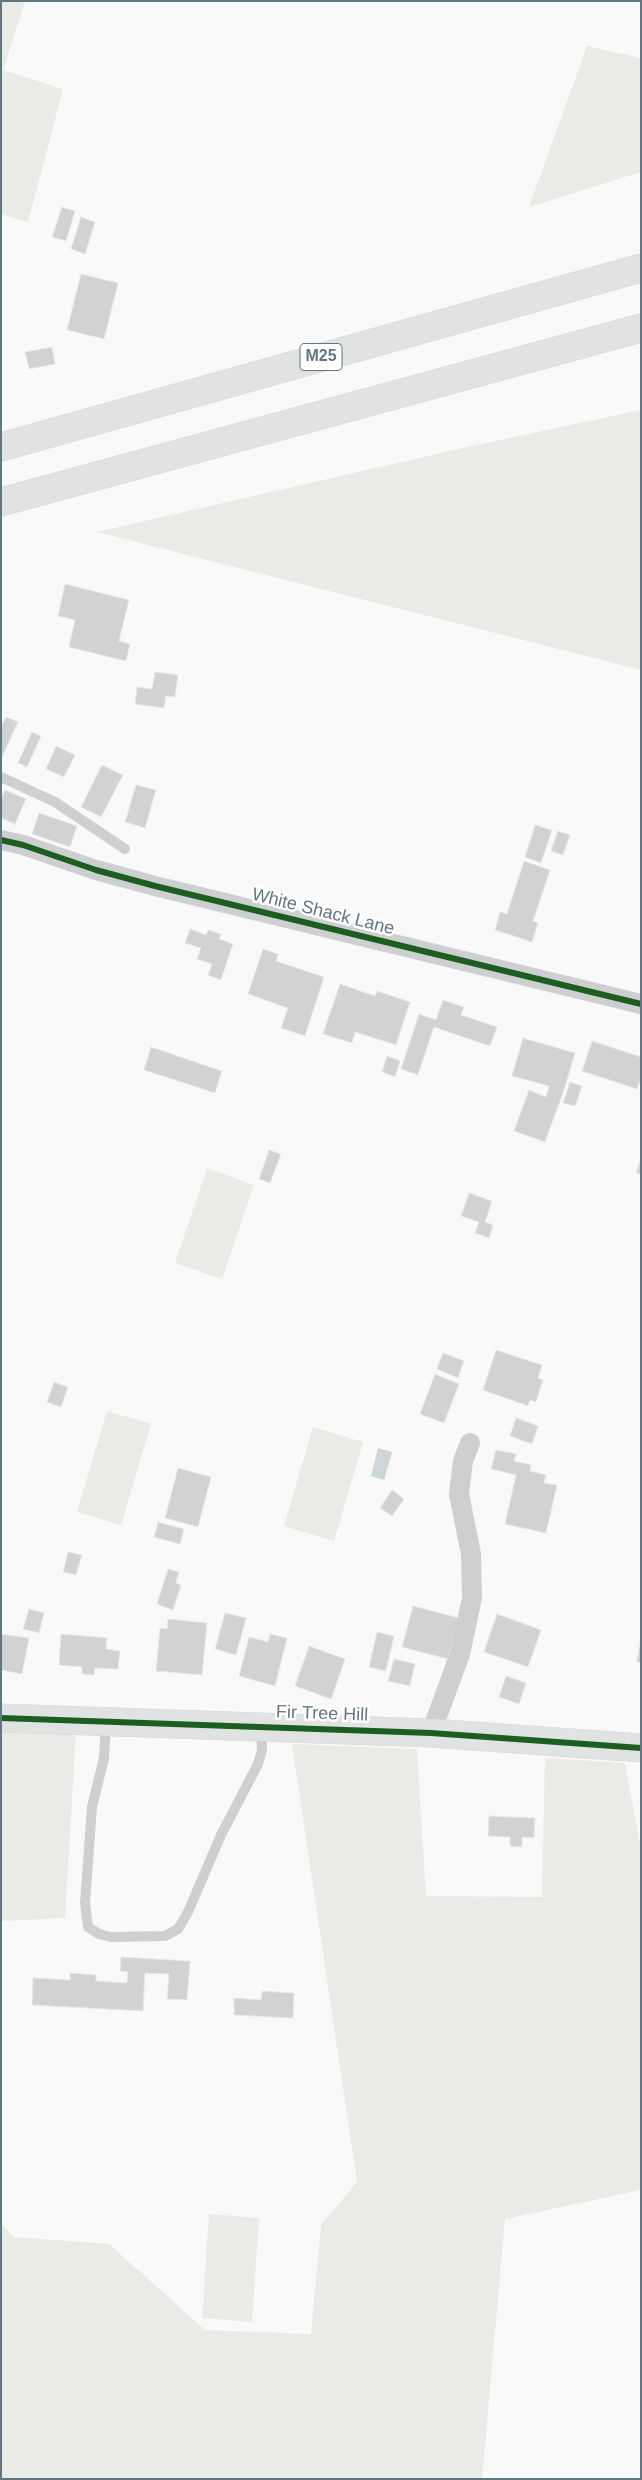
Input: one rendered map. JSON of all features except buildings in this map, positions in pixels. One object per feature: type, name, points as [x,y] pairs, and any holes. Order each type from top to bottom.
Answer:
[{"type":"main road","name":"M25","points":[[1,446],[641,268]]},
{"type":"main road","points":[[1,502],[641,328]]},
{"type":"main road","name":"Fir Tree Hill","points":[[1,1718],[431,1733],[641,1748]]},
{"type":"street","name":"White Shack Lane","points":[[1,840],[155,886],[641,1004]]},
{"type":"street","points":[[431,1733],[460,1654],[472,1598],[471,1554],[459,1494],[463,1461],[470,1443]]},
{"type":"lane","points":[[1,777],[55,802],[125,850]]},
{"type":"lane","points":[[106,1722],[104,1758],[92,1807],[85,1903],[88,1928],[99,1934],[111,1937],[165,1936],[178,1929],[188,1912],[220,1835],[258,1764],[262,1750],[262,1727]]},
{"type":"shaded area","points":[[1,1],[25,1],[3,70],[63,89],[28,222],[1,214]]},
{"type":"shaded area","points":[[587,46],[641,58],[641,172],[529,207]]},
{"type":"shaded area","points":[[641,410],[641,670],[97,532],[458,449]]},
{"type":"shaded area","points":[[207,1168],[254,1185],[222,1279],[175,1263]]},
{"type":"shaded area","points":[[107,1411],[151,1424],[121,1525],[77,1512]]},
{"type":"shaded area","points":[[313,1427],[363,1442],[334,1541],[284,1526]]},
{"type":"shaded area","points":[[378,1448],[392,1452],[384,1480],[371,1476]]},
{"type":"shaded area","points":[[1,1729],[76,1733],[65,1918],[1,1921]]},
{"type":"shaded area","points":[[292,1744],[417,1749],[426,1896],[542,1897],[545,1758],[625,1763],[641,1850],[641,2190],[505,2219],[482,2479],[1,2479],[1,2224],[14,2237],[109,2244],[205,2330],[311,2334],[321,2225],[357,2182]]},
{"type":"shaded area","points":[[209,2214],[259,2218],[252,2322],[202,2318]]},
{"type":"cycle path","points":[[1,840],[23,845],[96,870],[155,886],[641,1004]]},
{"type":"cycle path","points":[[1,1718],[431,1733],[641,1748]]}]
